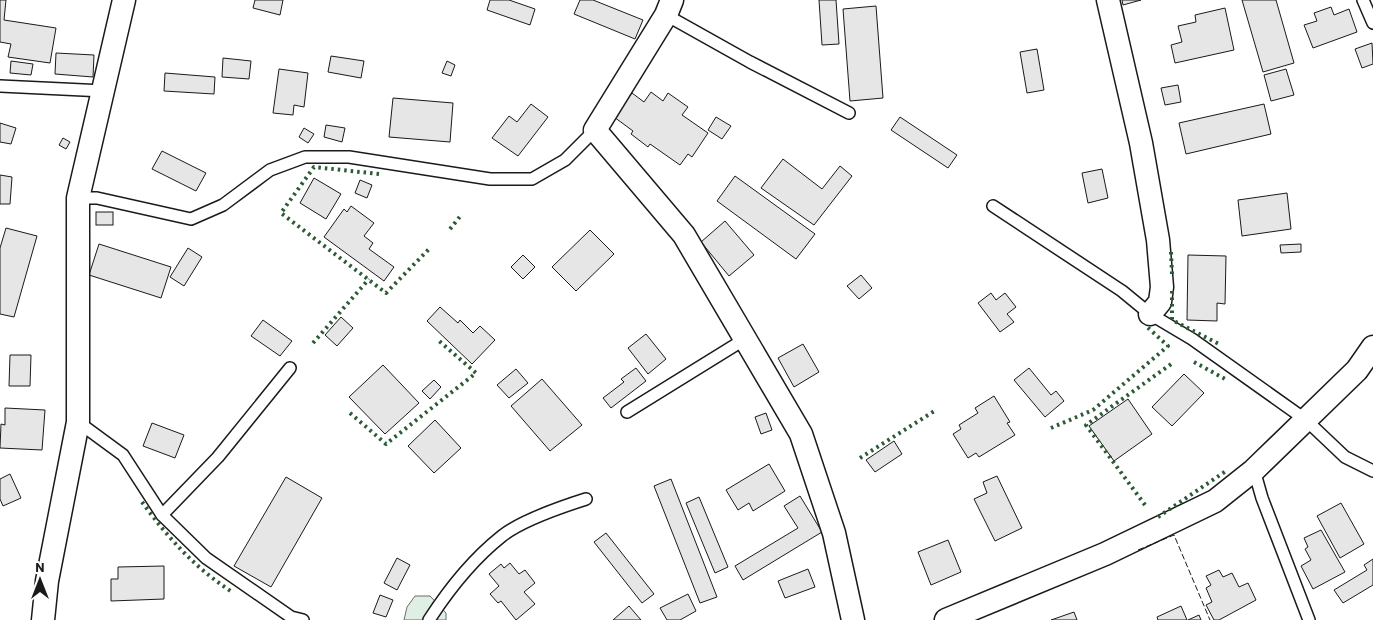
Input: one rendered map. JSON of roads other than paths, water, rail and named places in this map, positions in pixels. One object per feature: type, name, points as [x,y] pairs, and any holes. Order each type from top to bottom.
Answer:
[{"type":"street","points":[[43,620],[47,581],[78,422],[78,198],[86,156],[104,91],[124,0]]},
{"type":"street","points":[[1108,0],[1141,143],[1158,240],[1162,287],[1160,302],[1150,314]]},
{"type":"street","points":[[669,7],[595,130],[684,235],[801,434],[834,533],[853,620]]},
{"type":"street","points":[[946,620],[1105,554],[1215,501],[1254,470],[1306,420],[1357,370],[1373,347]]},
{"type":"lane","points":[[1363,0],[1373,23]]},
{"type":"lane","points":[[669,7],[750,62],[850,113]]},
{"type":"lane","points":[[0,86],[104,91]]},
{"type":"lane","points":[[78,198],[97,198],[190,219],[223,205],[270,170],[305,157],[349,157],[490,179],[532,180],[565,160],[595,130]]},
{"type":"lane","points":[[993,206],[1122,291],[1150,314],[1192,339],[1306,420],[1345,457],[1373,471]]},
{"type":"lane","points":[[627,412],[744,338]]},
{"type":"lane","points":[[162,515],[218,457],[290,368]]},
{"type":"lane","points":[[78,422],[123,455],[162,515],[206,558],[292,617],[303,620]]},
{"type":"lane","points":[[1254,470],[1262,498],[1309,620]]},
{"type":"lane","points":[[429,620],[444,596],[473,562],[503,535],[555,508],[586,499]]}]
